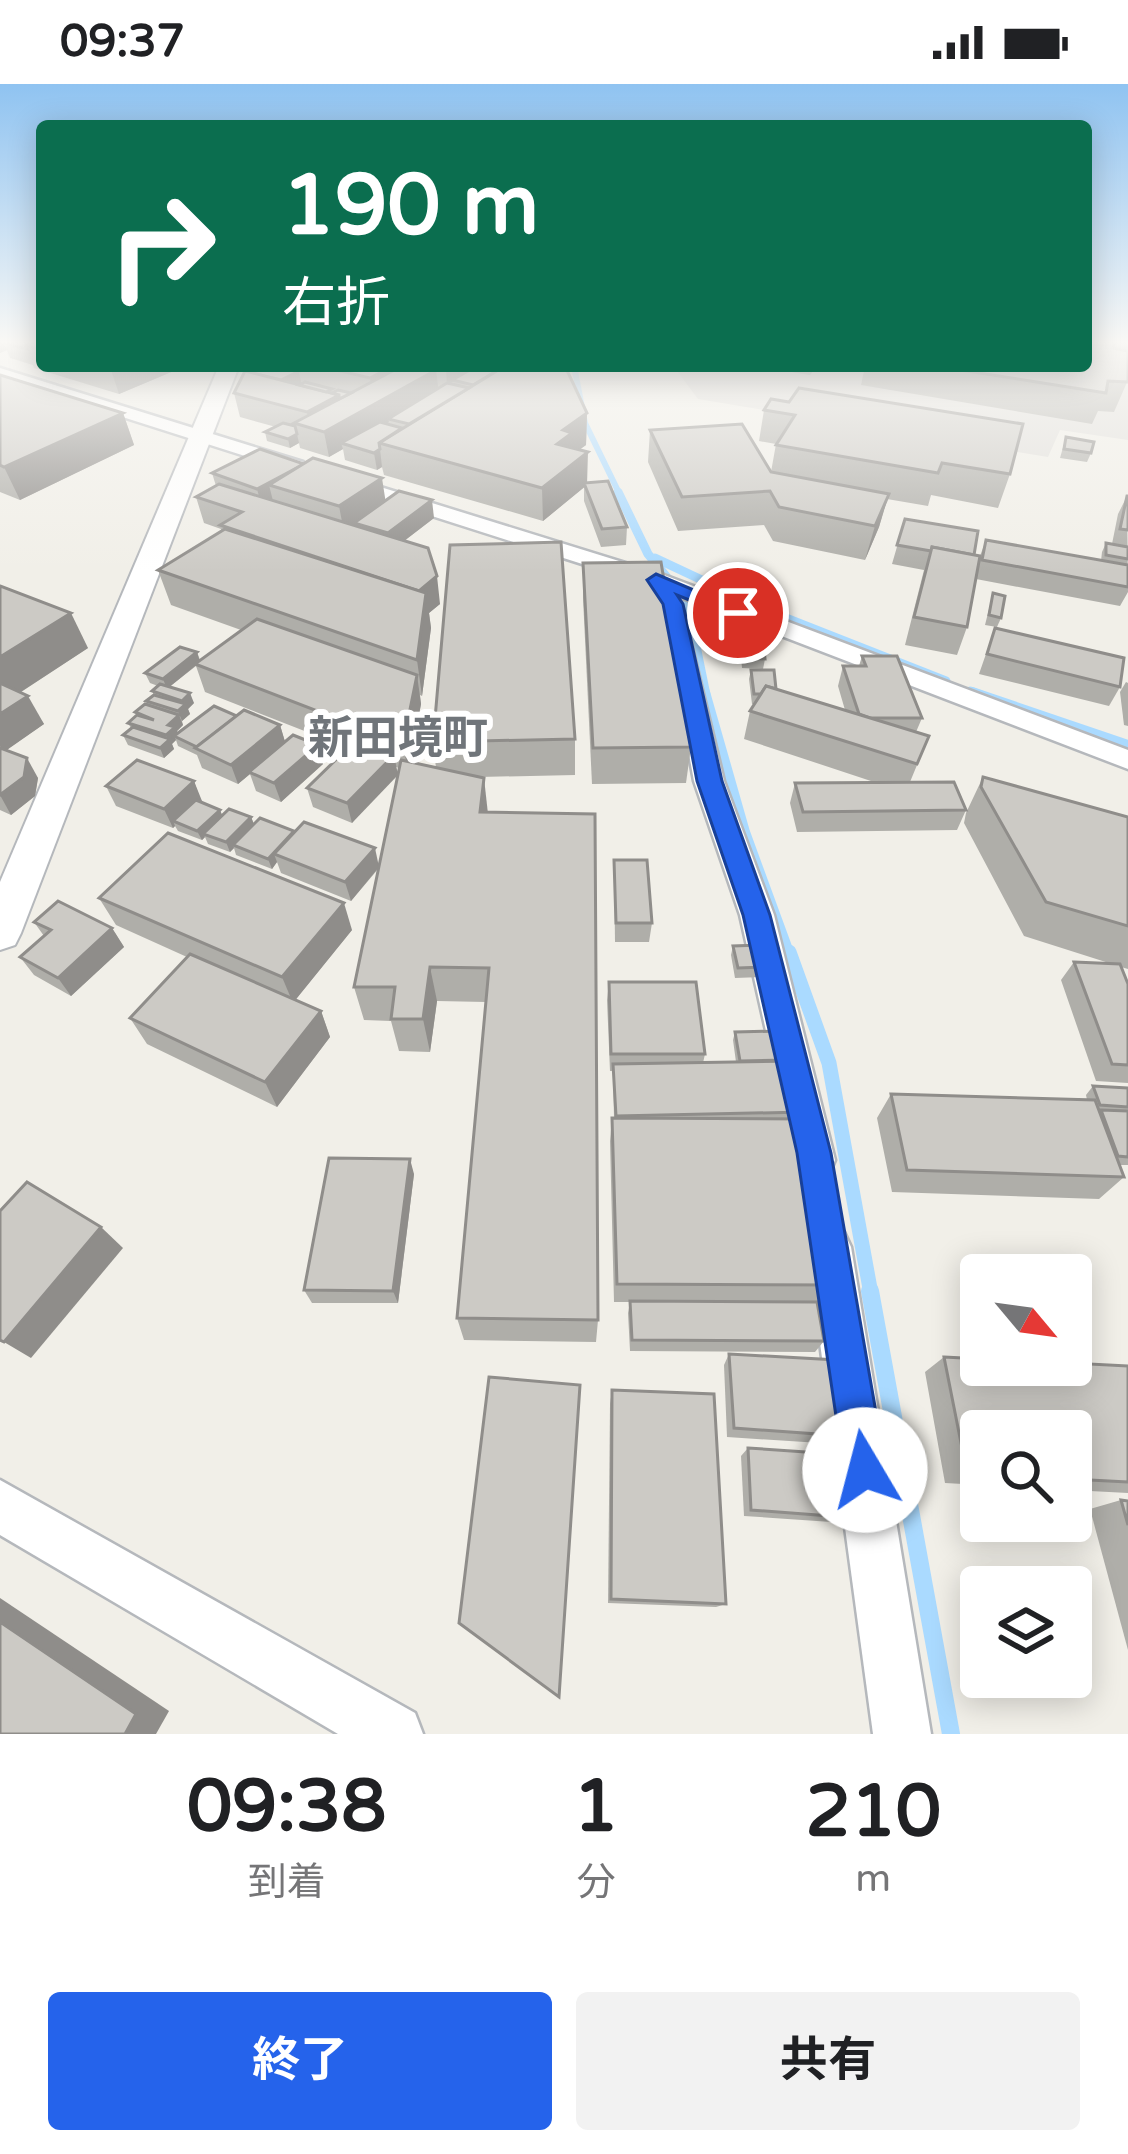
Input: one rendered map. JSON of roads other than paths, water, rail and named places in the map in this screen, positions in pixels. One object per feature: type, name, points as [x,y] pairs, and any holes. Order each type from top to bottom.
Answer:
[{"type":"street","points":[[139,417],[310,471]]},
{"type":"street","points":[[0,933],[210,417]]},
{"type":"street","points":[[332,478],[656,580],[1128,760]]},
{"type":"street","points":[[656,580],[673,604],[710,781],[757,915],[814,1153],[902,1734]]},
{"type":"street","points":[[0,1506],[394,1734]]},
{"type":"waterway","points":[[584,417],[620,495]]},
{"type":"waterway","points":[[618,492],[648,554],[687,602],[706,695]]},
{"type":"waterway","points":[[655,558],[768,611],[946,681]]},
{"type":"waterway","points":[[970,691],[981,695]]},
{"type":"waterway","points":[[705,692],[745,832],[790,955]]},
{"type":"waterway","points":[[972,692],[1128,745]]},
{"type":"waterway","points":[[789,952],[829,1063],[871,1294]]},
{"type":"waterway","points":[[870,1291],[951,1734]]},
{"type":"district","name":"新田境町","points":[[398,739]]}]
